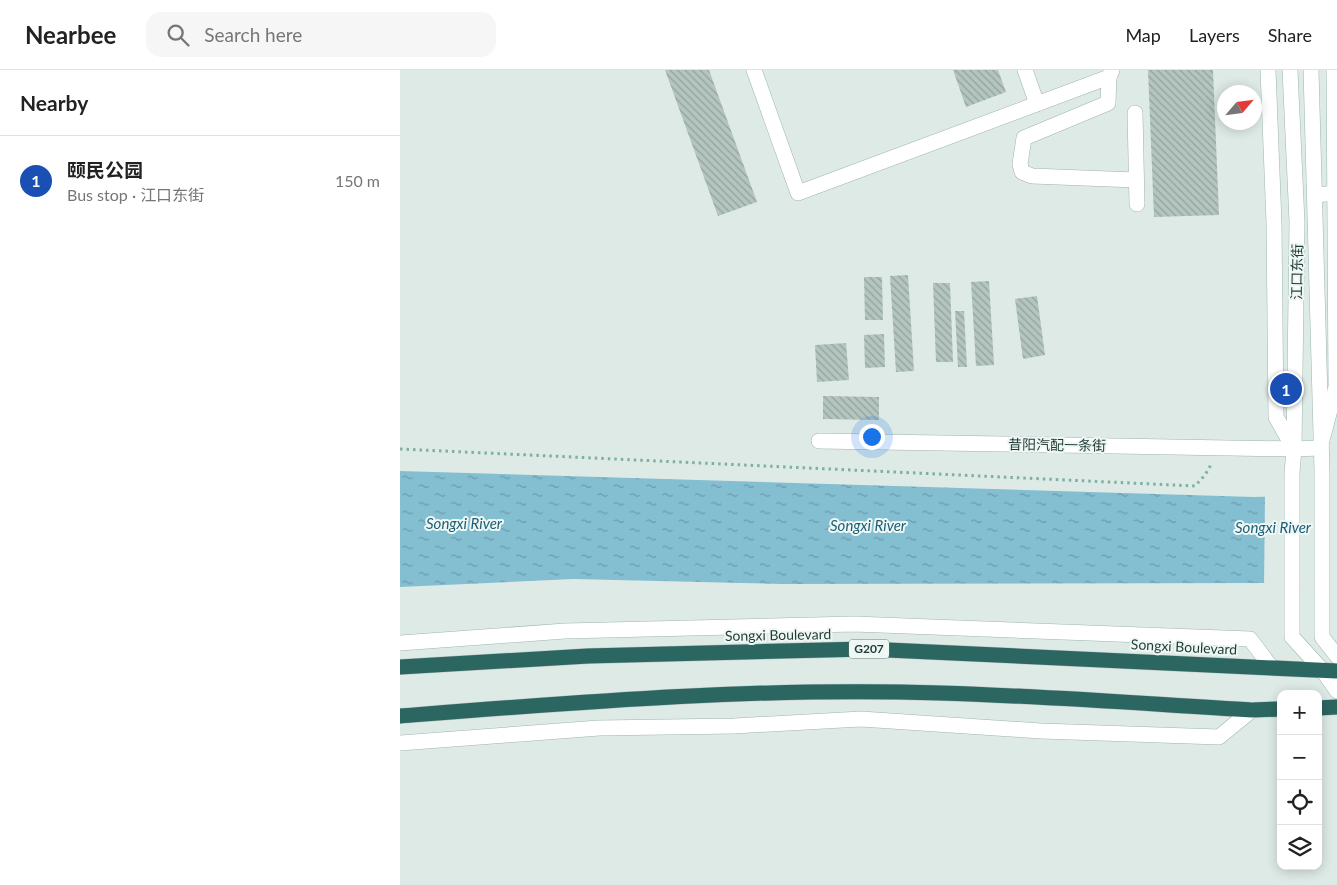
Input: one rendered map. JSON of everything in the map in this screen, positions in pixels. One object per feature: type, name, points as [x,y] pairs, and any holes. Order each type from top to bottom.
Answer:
[{"type":"highway","name":"Songxi Boulevard","points":[[400,667],[588,656],[866,649],[1330,671]]},
{"type":"highway","points":[[400,716],[574,702],[768,693],[940,692],[1252,710],[1277,709]]},
{"type":"highway","points":[[1322,708],[1337,707]]},
{"type":"main road","points":[[754,70],[798,193],[1037,104],[1110,74],[1108,103],[1024,138],[1020,164],[1022,172],[1032,176],[1136,180]]},
{"type":"main road","points":[[1025,70],[1037,104]]},
{"type":"main road","points":[[1268,70],[1274,223],[1276,417],[1294,449]]},
{"type":"main road","name":"江口东街","points":[[1290,70],[1297,222],[1294,449],[1292,474],[1292,637],[1330,671]]},
{"type":"main road","name":"江口东街","points":[[1311,70],[1322,471],[1322,637],[1337,656]]},
{"type":"main road","points":[[1320,448],[1336,387],[1334,70]]},
{"type":"main road","points":[[1135,112],[1137,204]]},
{"type":"main road","points":[[1314,195],[1336,193]]},
{"type":"main road","points":[[1315,218],[1336,218]]},
{"type":"main road","points":[[1274,223],[1297,222]]},
{"type":"main road","name":"昔阳汽配一条街","points":[[819,441],[1320,448]]},
{"type":"main road","points":[[400,643],[565,631],[854,624],[1250,639],[1271,667]]},
{"type":"main road","points":[[1330,671],[1337,691]]},
{"type":"main road","points":[[400,743],[599,728],[734,726],[861,719],[1041,731],[1219,737],[1252,710]]},
{"type":"path","points":[[400,449],[1194,486],[1205,475],[1212,462],[1214,448]]},
{"type":"water","name":"Songxi River","points":[[400,471],[1254,497],[1337,495],[1337,583],[782,584],[573,579],[400,587]]},
{"type":"pier","points":[[1337,493],[1337,586],[1264,587],[1265,495]]},
{"type":"building","points":[[665,70],[709,70],[757,202],[718,216]]},
{"type":"building","points":[[953,70],[998,70],[1006,92],[966,107]]},
{"type":"building","points":[[1148,70],[1213,70],[1219,215],[1154,217]]},
{"type":"building","points":[[908,275],[914,371],[896,372],[890,276]]},
{"type":"building","points":[[864,277],[882,277],[883,320],[865,320]]},
{"type":"building","points":[[989,281],[994,365],[976,366],[971,282]]},
{"type":"building","points":[[933,283],[950,283],[953,362],[936,362]]},
{"type":"building","points":[[1037,296],[1045,355],[1023,359],[1015,299]]},
{"type":"building","points":[[955,311],[964,311],[967,367],[958,367]]},
{"type":"building","points":[[884,334],[885,367],[865,368],[864,335]]},
{"type":"building","points":[[846,343],[849,380],[817,382],[815,345]]},
{"type":"building","points":[[823,396],[879,397],[879,420],[823,419]]},
{"type":"place","name":"颐民公园","points":[[1286,389]]}]
